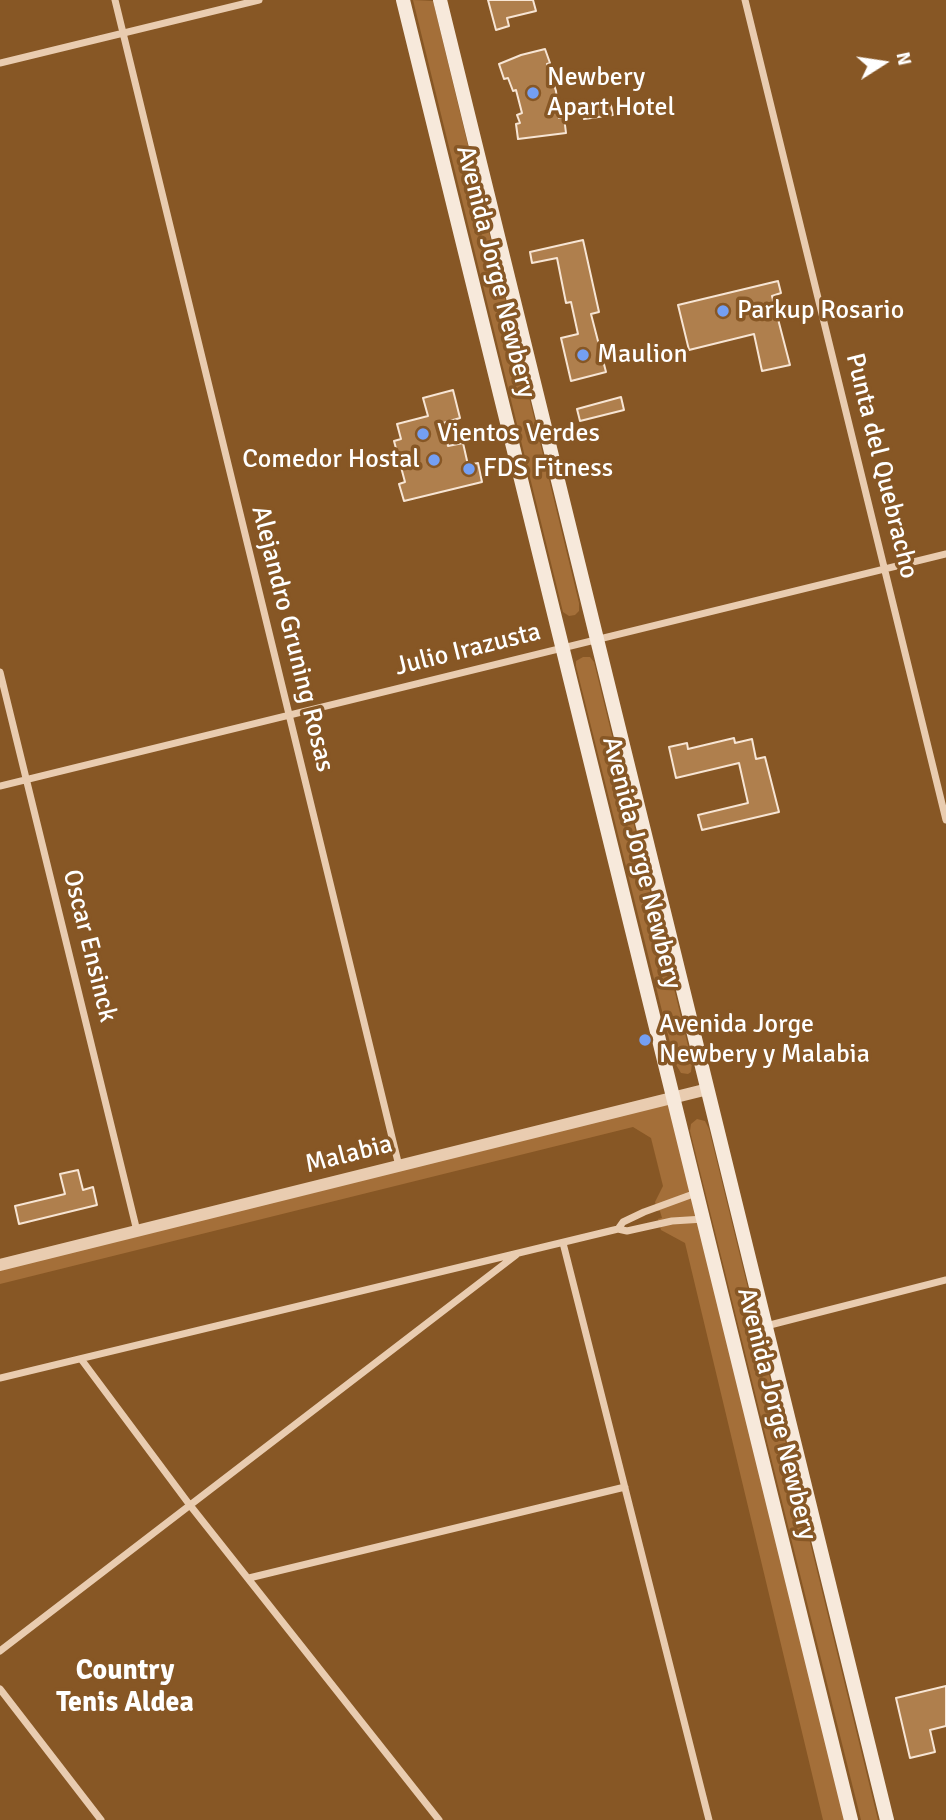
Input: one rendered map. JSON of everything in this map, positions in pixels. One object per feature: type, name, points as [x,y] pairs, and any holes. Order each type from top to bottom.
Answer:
[{"type":"main road","name":"Avenida Jorge Newbery","points":[[403,0],[851,1820]]},
{"type":"main road","name":"Avenida Jorge Newbery","points":[[440,0],[887,1820]]},
{"type":"street","name":"Alejandro Gruning Rosas","points":[[115,0],[398,1166]]},
{"type":"street","points":[[0,63],[259,0]]},
{"type":"street","name":"Punta del Quebracho","points":[[745,0],[946,820]]},
{"type":"street","name":"Julio Irazusta","points":[[0,786],[946,554]]},
{"type":"street","name":"Oscar Ensinck","points":[[0,672],[137,1231]]},
{"type":"street","name":"Malabia","points":[[0,1265],[708,1088]]},
{"type":"street","points":[[618,1229],[624,1222],[644,1212],[697,1193]]},
{"type":"street","points":[[0,1378],[618,1229],[627,1231],[672,1221],[704,1220]]},
{"type":"street","points":[[563,1243],[709,1820]]},
{"type":"street","points":[[0,1651],[519,1253]]},
{"type":"street","points":[[766,1326],[946,1280]]},
{"type":"street","points":[[81,1359],[189,1504],[439,1820]]},
{"type":"street","points":[[249,1578],[625,1487]]},
{"type":"street","points":[[0,1689],[101,1820]]},
{"type":"shaded area","points":[[413,0],[433,1],[579,603],[579,611],[575,615],[569,616],[563,612]]},
{"type":"shaded area","points":[[590,657],[594,662],[692,1062],[691,1072],[688,1074],[681,1073],[675,1063],[576,666],[576,661]]},
{"type":"shaded area","points":[[673,1097],[851,1820],[823,1820],[685,1243],[661,1230],[658,1219],[662,1218],[655,1202],[663,1186],[651,1138],[633,1127],[0,1284],[0,1265]]},
{"type":"shaded area","points":[[697,1119],[705,1121],[709,1129],[878,1820],[861,1820],[690,1131],[691,1124]]},
{"type":"building","points":[[488,0],[533,0],[536,11],[507,18],[509,26],[496,30]]},
{"type":"building","points":[[545,49],[556,91],[559,118],[564,117],[566,133],[518,139],[516,124],[520,123],[517,115],[522,113],[516,90],[513,91],[508,78],[504,79],[499,64]]},
{"type":"building","points":[[610,101],[613,115],[584,119],[582,106]]},
{"type":"building","points":[[583,240],[599,312],[591,314],[606,372],[571,381],[561,338],[578,334],[571,302],[566,303],[557,258],[532,263],[530,252]]},
{"type":"building","name":"Parkup Rosario","points":[[778,281],[781,293],[772,296],[790,365],[762,371],[754,334],[689,350],[678,305]]},
{"type":"building","points":[[453,390],[460,418],[443,423],[448,446],[463,443],[468,465],[478,463],[482,482],[404,501],[399,484],[405,482],[394,441],[401,439],[397,424],[428,416],[423,398]]},
{"type":"building","points":[[621,397],[624,410],[580,421],[577,409]]},
{"type":"building","points":[[734,738],[735,743],[752,739],[756,759],[765,757],[779,812],[702,830],[698,815],[748,803],[739,763],[676,778],[669,747],[687,743],[688,749]]},
{"type":"building","points":[[78,1170],[83,1190],[93,1187],[97,1205],[19,1224],[15,1206],[65,1194],[60,1174]]},
{"type":"building","points":[[946,1686],[946,1726],[930,1730],[935,1752],[910,1758],[896,1698]]},
{"type":"place","name":"Newbery Apart Hotel","points":[[533,93]]},
{"type":"place","name":"Parkup Rosario","points":[[723,311]]},
{"type":"place","name":"Maulion","points":[[583,355]]},
{"type":"place","name":"Vientos Verdes","points":[[423,434]]},
{"type":"place","name":"Comedor Hostal","points":[[434,460]]},
{"type":"place","name":"FDS Fitness","points":[[469,469]]},
{"type":"place","name":"Avenida Jorge Newbery y Malabia","points":[[645,1040]]},
{"type":"district","name":"Country Tenis Aldea","points":[[125,1688]]}]
